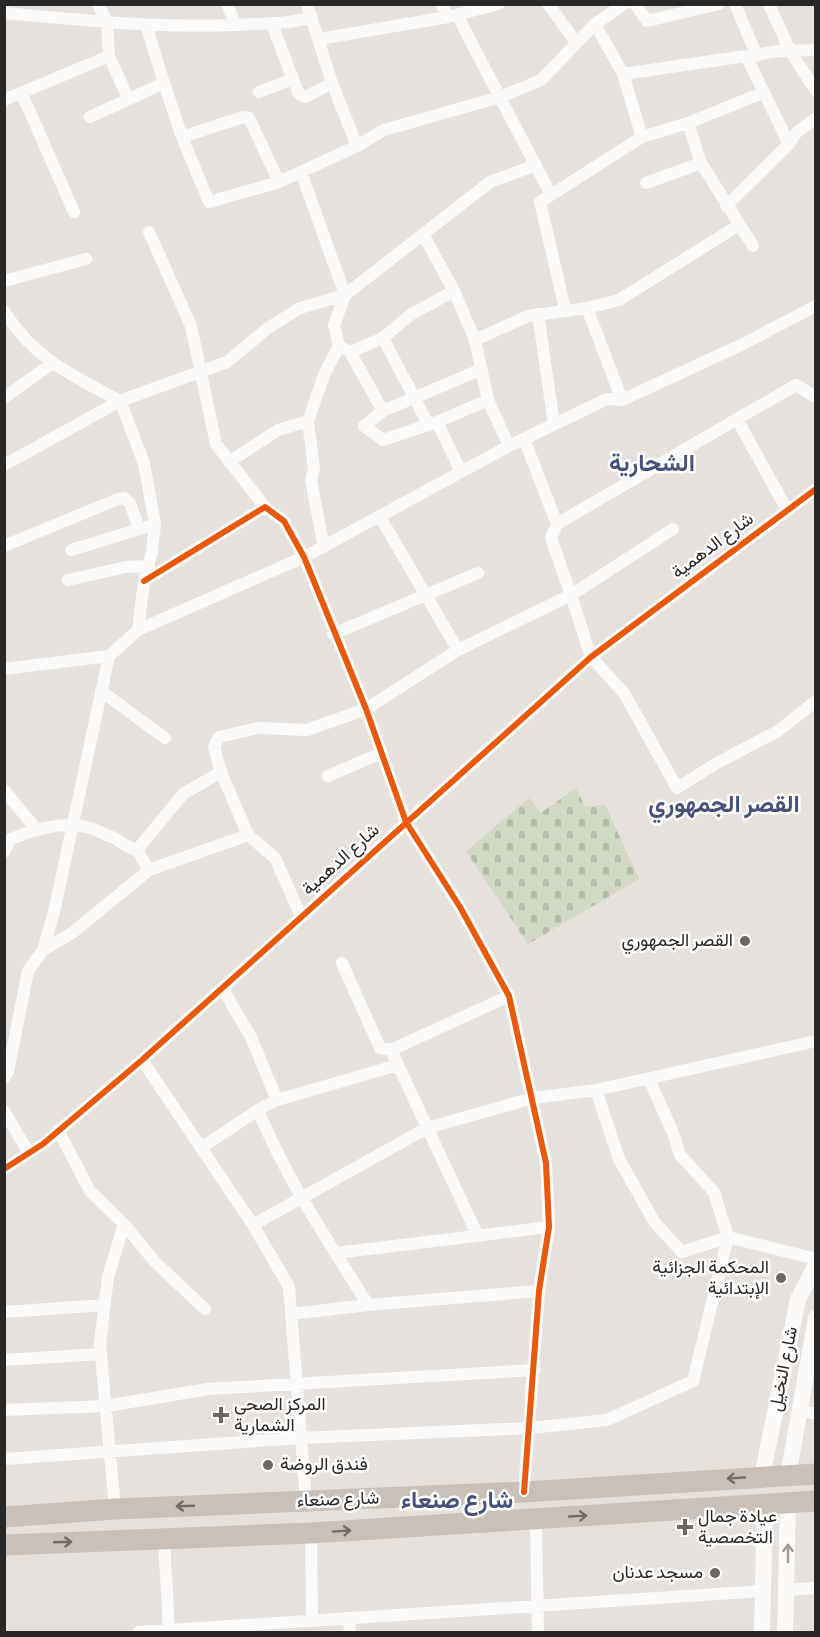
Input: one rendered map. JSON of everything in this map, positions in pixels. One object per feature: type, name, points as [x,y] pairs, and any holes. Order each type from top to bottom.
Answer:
[{"type":"highway","name":"شارع صنعاء","points":[[4,1517],[115,1509],[524,1492],[816,1474]]},
{"type":"highway","name":"شارع صنعاء","points":[[4,1545],[311,1533],[816,1502]]},
{"type":"highway","points":[[272,1535],[265,1528],[263,1517],[275,1503]]},
{"type":"highway","points":[[222,1536],[229,1532],[233,1522],[225,1504]]},
{"type":"street","points":[[98,4],[106,22],[109,56],[128,98]]},
{"type":"street","points":[[226,4],[235,24]]},
{"type":"street","points":[[308,4],[332,83],[357,146]]},
{"type":"street","points":[[441,4],[452,16],[500,97],[551,195]]},
{"type":"street","points":[[319,39],[452,16],[499,4]]},
{"type":"street","points":[[548,4],[576,42]]},
{"type":"street","points":[[146,25],[182,137],[209,202],[279,182],[357,146],[384,130],[500,97],[541,80],[595,24],[624,4]]},
{"type":"street","points":[[635,4],[647,21],[719,4]]},
{"type":"street","points":[[735,4],[762,93],[789,144]]},
{"type":"street","points":[[769,4],[790,51],[816,92]]},
{"type":"street","points":[[4,13],[146,25],[272,24],[312,17]]},
{"type":"street","points":[[272,24],[299,94],[305,97],[332,83]]},
{"type":"street","points":[[595,24],[623,74],[642,137]]},
{"type":"street","points":[[623,74],[790,51],[816,50]]},
{"type":"street","points":[[4,100],[109,56]]},
{"type":"street","points":[[259,92],[293,80]]},
{"type":"street","points":[[90,117],[164,83]]},
{"type":"street","points":[[565,309],[540,202],[642,137],[688,123],[762,93]]},
{"type":"street","points":[[22,94],[74,212]]},
{"type":"street","points":[[182,137],[243,117],[249,118],[279,182]]},
{"type":"street","points":[[726,206],[789,144],[796,133],[816,118]]},
{"type":"street","points":[[688,123],[701,163],[753,246]]},
{"type":"street","points":[[646,183],[701,163]]},
{"type":"street","points":[[4,465],[120,401],[202,373],[226,362],[268,328],[300,308],[345,295],[490,183],[536,165]]},
{"type":"street","points":[[301,172],[345,295],[334,326],[345,349],[383,411]]},
{"type":"street","points":[[475,340],[528,316],[565,309],[587,308],[619,300],[739,225]]},
{"type":"street","points":[[148,232],[191,326],[216,444],[265,507],[284,521],[304,557],[333,634],[366,709],[380,754],[406,822],[460,906],[509,996],[546,1163],[549,1227],[539,1291],[535,1370],[524,1492]]},
{"type":"street","points":[[423,234],[454,291],[475,340],[488,400],[509,446]]},
{"type":"street","points":[[4,281],[86,259]]},
{"type":"street","points":[[324,547],[311,481],[314,468],[308,421],[324,375],[345,349],[382,338],[410,315],[454,291]]},
{"type":"street","points":[[6,670],[109,656],[138,630],[304,557],[509,446],[608,399],[622,400],[741,345],[816,306]]},
{"type":"street","points":[[587,308],[622,400]]},
{"type":"street","points":[[4,311],[8,326],[51,364],[120,401],[144,463],[155,524],[149,566],[144,581],[138,630]]},
{"type":"street","points":[[538,314],[555,424]]},
{"type":"street","points":[[382,338],[461,472]]},
{"type":"street","points":[[4,398],[51,364]]},
{"type":"street","points":[[482,369],[383,411],[364,426],[383,440],[433,423],[488,400]]},
{"type":"street","points":[[816,397],[796,385],[557,524],[551,538],[591,657],[624,693],[677,788],[717,762],[778,731],[816,701]]},
{"type":"street","points":[[737,419],[787,510]]},
{"type":"street","points":[[230,462],[278,430],[308,421]]},
{"type":"street","points":[[524,439],[557,524]]},
{"type":"street","name":"شارع الدهمية","points":[[4,1169],[58,1130],[141,1060],[591,657],[816,489]]},
{"type":"street","points":[[4,546],[124,498],[130,502],[139,529]]},
{"type":"street","points":[[144,581],[265,507]]},
{"type":"street","points":[[380,517],[458,650]]},
{"type":"street","points":[[71,550],[155,524]]},
{"type":"street","points":[[302,916],[275,858],[248,835],[221,772],[214,747],[219,736],[258,728],[307,730],[366,709],[458,650],[571,595],[673,529]]},
{"type":"street","points":[[68,580],[126,567],[149,566]]},
{"type":"street","points":[[333,634],[478,573]]},
{"type":"street","points":[[4,1078],[8,1072],[28,971],[43,950],[54,912],[109,656]]},
{"type":"street","points":[[101,691],[165,738]]},
{"type":"street","points":[[328,776],[380,754]]},
{"type":"street","points":[[137,850],[183,794],[221,772]]},
{"type":"street","points":[[4,790],[36,829]]},
{"type":"street","points":[[4,852],[12,839],[36,829],[72,824],[114,837],[126,848],[137,850],[149,870]]},
{"type":"street","points":[[43,950],[72,933],[149,870],[248,835]]},
{"type":"street","points":[[342,963],[380,1048],[391,1050],[509,996]]},
{"type":"street","points":[[222,988],[251,1037],[277,1100]]},
{"type":"street","points":[[253,1225],[427,1128],[533,1098],[596,1090],[816,1041]]},
{"type":"street","points":[[391,1050],[477,1234]]},
{"type":"street","points":[[141,1060],[253,1225],[289,1287],[306,1501]]},
{"type":"street","points":[[201,1148],[277,1100],[398,1065]]},
{"type":"street","points":[[4,1459],[300,1438],[530,1428],[607,1420],[693,1381],[729,1237],[714,1192],[680,1155],[673,1133],[649,1079]]},
{"type":"street","points":[[596,1090],[619,1159],[655,1223],[682,1252],[729,1237],[816,1259]]},
{"type":"street","points":[[258,1110],[269,1137],[302,1198],[368,1305]]},
{"type":"street","points":[[5,1112],[29,1153]]},
{"type":"street","points":[[58,1130],[90,1191],[124,1224],[155,1262],[205,1309]]},
{"type":"street","points":[[115,1509],[101,1354],[108,1277],[124,1224]]},
{"type":"street","points":[[336,1253],[549,1227]]},
{"type":"street","name":"شارع النخيل","points":[[762,1477],[798,1299],[816,1264]]},
{"type":"street","points":[[291,1314],[368,1305],[539,1291]]},
{"type":"street","points":[[4,1312],[105,1305]]},
{"type":"street","name":"شارع النخيل","points":[[788,1476],[807,1412],[815,1328]]},
{"type":"street","points":[[4,1360],[101,1354]]},
{"type":"street","points":[[4,1410],[106,1406],[208,1389],[535,1370]]},
{"type":"street","points":[[785,1632],[788,1590],[788,1503]]},
{"type":"street","points":[[762,1632],[765,1506]]},
{"type":"street","points":[[536,1518],[538,1632]]},
{"type":"street","points":[[311,1533],[312,1620]]},
{"type":"street","points":[[164,1538],[169,1631]]},
{"type":"street","points":[[788,1590],[816,1588]]},
{"type":"street","points":[[139,1632],[536,1604],[763,1591]]},
{"type":"street","points":[[349,1618],[350,1632]]},
{"type":"green space","points":[[576,788],[585,807],[605,805],[639,879],[528,944],[466,851],[529,798],[541,813]]},
{"type":"cycle path","points":[[4,1169],[43,1144],[142,1060],[591,657],[816,489]]},
{"type":"cycle path","points":[[144,581],[265,507],[284,521],[304,557],[366,709],[406,822],[460,907],[509,996],[546,1163],[549,1227],[539,1291],[524,1492]]},
{"type":"place","name":"القصر الجمهوري","points":[[745,941]]},
{"type":"place","name":"المحكمة الجزائية الإبتدائية","points":[[781,1278]]},
{"type":"place","name":"المركز الصحي الشمارية","points":[[221,1415]]},
{"type":"place","name":"فندق الروضة","points":[[268,1465]]},
{"type":"place","name":"عيادة جمال التخصصية","points":[[685,1527]]},
{"type":"place","name":"مسجد عدنان","points":[[715,1573]]},
{"type":"district","name":"الشحارية","points":[[652,464]]},
{"type":"district","name":"القصر الجمهوري","points":[[724,805]]},
{"type":"district","name":"شارع صنعاء","points":[[457,1501]]}]
